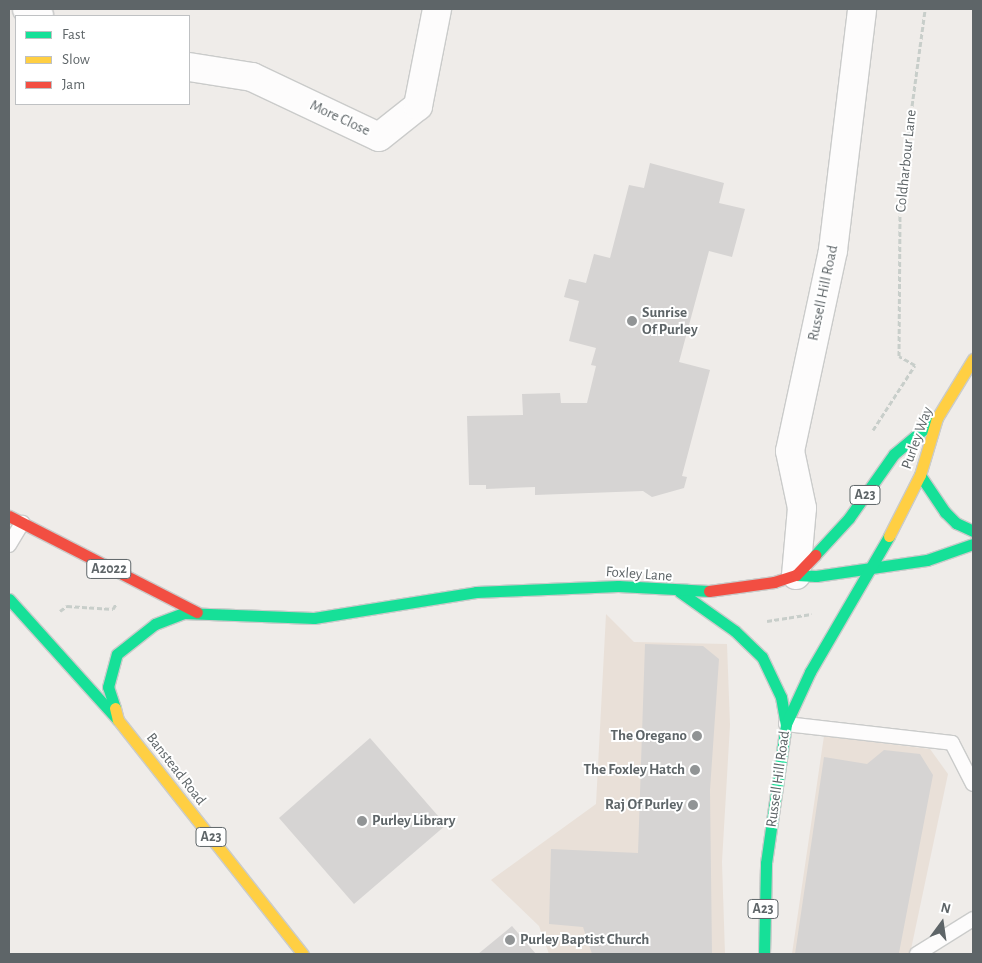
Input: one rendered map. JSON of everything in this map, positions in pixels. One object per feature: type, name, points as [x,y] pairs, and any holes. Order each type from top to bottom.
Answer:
[{"type":"main road","name":"Purley Way","points":[[874,567],[920,475],[937,418],[973,359]]},
{"type":"main road","name":"A23","points":[[796,575],[849,518],[894,454],[937,418]]},
{"type":"main road","points":[[920,475],[945,512],[956,523],[973,531]]},
{"type":"main road","name":"A2022","points":[[9,516],[130,580],[197,612]]},
{"type":"main road","points":[[796,575],[816,576],[927,560],[973,544]]},
{"type":"main road","name":"Russell Hill Road","points":[[764,954],[766,863],[786,724],[810,672],[874,567]]},
{"type":"main road","name":"Foxley Lane","points":[[268,618],[314,618],[476,592],[554,586],[618,586],[680,592],[722,591],[796,575]]},
{"type":"main road","name":"A23","points":[[680,592],[751,645],[770,669],[781,697],[786,724]]},
{"type":"main road","name":"Banstead Road","points":[[9,599],[118,720],[303,954]]},
{"type":"main road","name":"Banstead Road","points":[[118,720],[108,686],[117,654],[139,635],[171,615],[197,612],[268,618]]},
{"type":"street","name":"More Close","points":[[190,67],[252,77],[379,137],[418,106],[437,9]]},
{"type":"street","name":"Russell Hill Road","points":[[796,575],[802,508],[790,451],[833,250],[862,9]]},
{"type":"lane","points":[[9,545],[22,523]]},
{"type":"lane","points":[[786,724],[952,744],[973,784]]},
{"type":"lane","points":[[917,954],[973,919]]},
{"type":"path","name":"Coldharbour Lane","points":[[914,365],[899,356],[900,195],[925,9]]},
{"type":"path","points":[[53,648],[72,631],[59,611],[66,606],[113,610],[130,580]]},
{"type":"path","points":[[728,628],[811,614],[843,620]]},
{"type":"shaded area","points":[[606,614],[634,642],[727,644],[730,725],[722,862],[725,954],[549,954],[539,926],[491,880],[596,804]]},
{"type":"shaded area","points":[[824,736],[930,749],[948,774],[910,954],[792,954]]},
{"type":"building","name":"Sunrise Of Purley","points":[[650,163],[724,183],[719,203],[745,209],[732,257],[709,251],[679,362],[710,370],[682,476],[687,477],[684,488],[652,497],[643,491],[535,495],[535,487],[486,489],[486,485],[469,485],[467,416],[523,415],[522,394],[560,393],[561,403],[587,403],[596,366],[591,365],[596,348],[569,341],[579,301],[564,297],[569,279],[586,283],[594,254],[610,258],[629,185],[644,188]]},
{"type":"building","points":[[645,644],[703,646],[719,659],[710,790],[712,954],[592,954],[583,927],[549,924],[551,849],[638,853]]},
{"type":"building","name":"Purley Library","points":[[370,738],[446,825],[354,904],[279,818]]},
{"type":"building","points":[[884,750],[920,754],[933,775],[899,953],[795,954],[824,757],[867,764]]},
{"type":"building","name":"Purley Baptist Church","points":[[512,926],[536,954],[478,954]]},
{"type":"traffic: fast","points":[[815,555],[849,518],[894,454],[937,418]]},
{"type":"traffic: fast","points":[[920,475],[945,512],[956,523],[973,531]]},
{"type":"traffic: fast","points":[[764,954],[766,863],[786,724],[810,672],[889,536]]},
{"type":"traffic: fast","points":[[796,575],[816,576],[927,560],[973,544]]},
{"type":"traffic: fast","points":[[115,708],[108,687],[117,654],[155,624],[183,613],[314,618],[476,592],[618,586],[709,591]]},
{"type":"traffic: fast","points":[[680,592],[735,631],[762,657],[781,697],[786,724]]},
{"type":"traffic: fast","points":[[9,599],[118,720]]},
{"type":"traffic: slow","points":[[889,536],[920,475],[937,418],[973,359]]},
{"type":"traffic: slow","points":[[115,708],[118,720],[303,954]]},
{"type":"traffic: jam","points":[[9,516],[197,612]]},
{"type":"traffic: jam","points":[[709,591],[774,582],[796,575],[815,555]]},
{"type":"place","name":"Sunrise Of Purley","points":[[632,321]]},
{"type":"place","name":"The Oregano","points":[[697,736]]},
{"type":"place","name":"The Foxley Hatch","points":[[695,770]]},
{"type":"place","name":"Raj Of Purley","points":[[693,805]]},
{"type":"place","name":"Purley Library","points":[[362,821]]},
{"type":"place","name":"Purley Baptist Church","points":[[510,940]]}]
